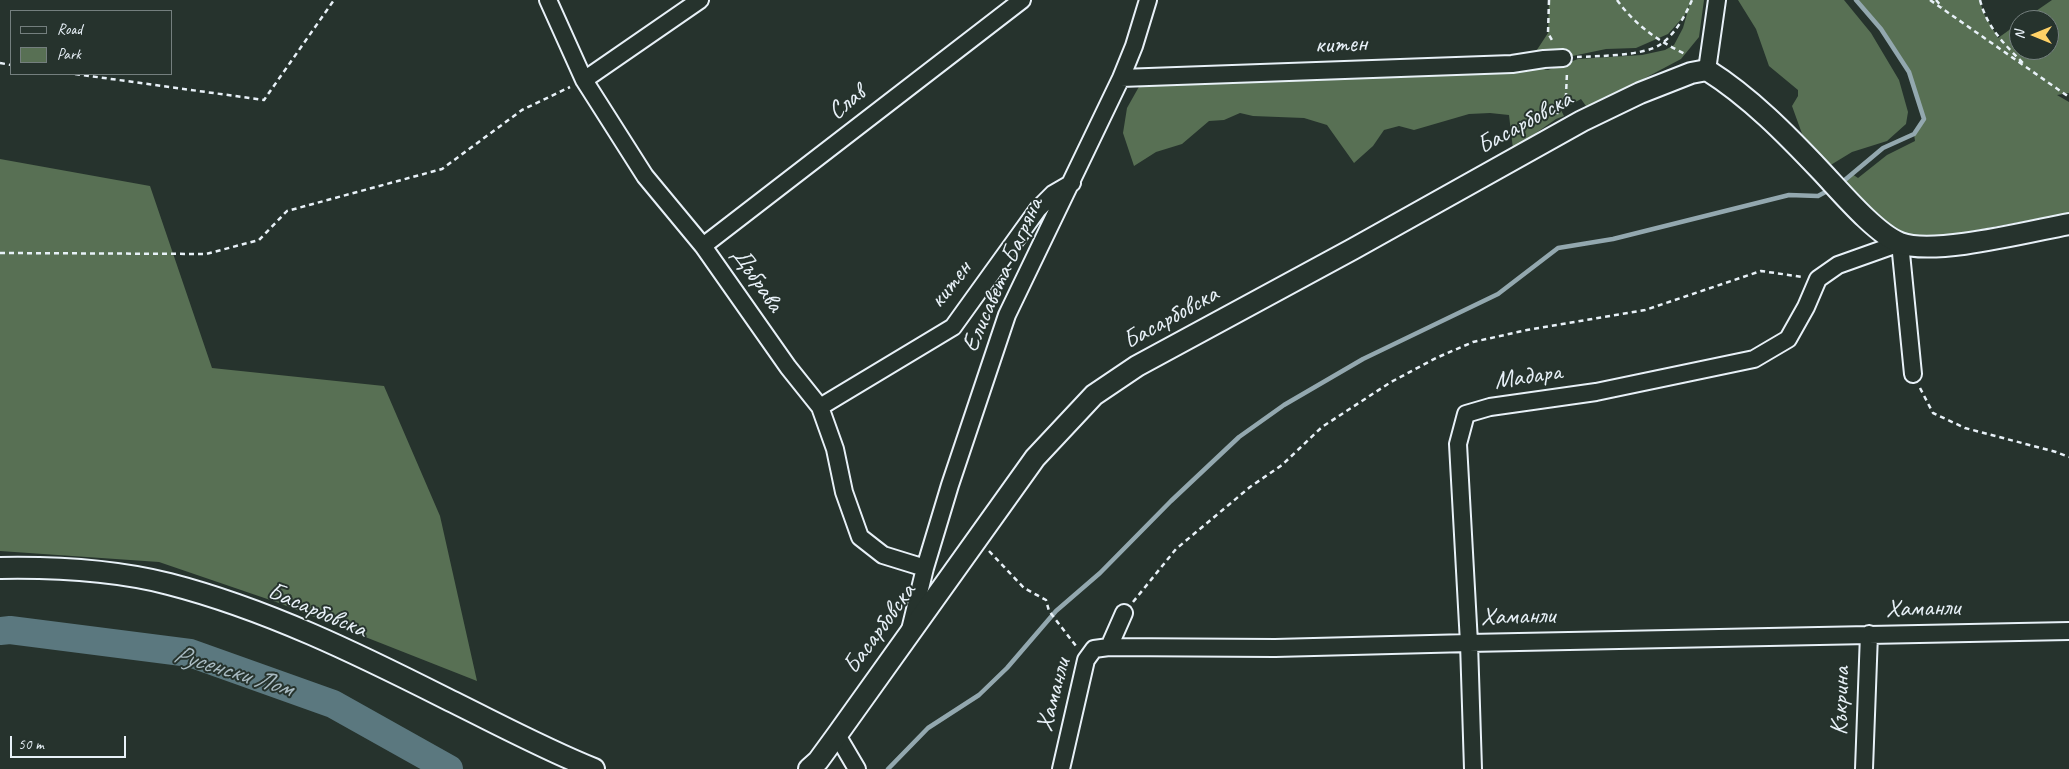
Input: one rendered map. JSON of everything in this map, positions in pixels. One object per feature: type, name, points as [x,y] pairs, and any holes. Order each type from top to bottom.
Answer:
[{"type":"street","name":"Дъбрава","points":[[548,0],[584,80],[644,176],[703,246],[782,359],[820,407],[835,449],[844,492],[860,537],[883,555],[925,568]]},
{"type":"street","points":[[584,80],[700,0]]},
{"type":"street","name":"Слав","points":[[703,246],[1022,0]]},
{"type":"street","name":"Елисавета Багряна","points":[[908,635],[925,568],[950,485],[1007,315],[1121,78],[1134,46],[1148,0]]},
{"type":"street","points":[[1717,0],[1699,72],[1729,84],[1793,142],[1873,225],[1900,243]]},
{"type":"street","name":"китен","points":[[1121,78],[1512,64],[1563,58]]},
{"type":"street","name":"Басарбовска","points":[[818,766],[837,735],[1035,458],[1094,395],[1137,366],[1353,249],[1582,121],[1640,93],[1699,72]]},
{"type":"street","name":"китен","points":[[820,407],[953,327],[1038,209],[1053,194],[1072,183]]},
{"type":"street","points":[[1818,279],[1838,265],[1900,243],[1926,246],[1971,242],[2069,224]]},
{"type":"street","points":[[1900,243],[1913,374]]},
{"type":"street","name":"Мадара","points":[[1473,769],[1469,643],[1458,444],[1466,414],[1490,407],[1596,392],[1754,359],[1788,339],[1806,307],[1818,279]]},
{"type":"street","name":"Басарбовска","points":[[0,568],[106,572],[168,584],[234,604],[302,630],[561,756],[594,769]]},
{"type":"street","points":[[1109,647],[1124,613]]},
{"type":"street","name":"Хаманли","points":[[1061,769],[1086,660],[1094,649],[1109,647],[1275,648],[2069,631]]},
{"type":"street","name":"Къкрина","points":[[1864,769],[1869,634]]},
{"type":"street","points":[[837,735],[856,769]]},
{"type":"path","points":[[82,75],[264,100],[334,0]]},
{"type":"path","points":[[1549,0],[1548,33],[1563,58],[1567,71],[1567,86],[1563,104],[1555,116]]},
{"type":"path","points":[[1617,0],[1638,24],[1654,38],[1686,54]]},
{"type":"path","points":[[1563,58],[1638,53],[1660,45],[1682,22],[1692,0]]},
{"type":"path","points":[[1930,0],[2069,97]]},
{"type":"path","points":[[1936,0],[1946,12]]},
{"type":"path","points":[[1980,0],[1983,12],[1998,38],[2032,71]]},
{"type":"path","points":[[0,253],[206,254],[259,240],[287,211],[442,169],[522,110],[584,80]]},
{"type":"path","points":[[1124,613],[1176,549],[1204,524],[1290,458],[1322,427],[1349,408],[1436,358],[1472,342],[1527,330],[1645,310],[1761,271],[1818,279]]},
{"type":"path","points":[[1913,374],[1933,413],[1965,428],[2069,457]]},
{"type":"path","points":[[978,538],[1024,588],[1046,600],[1049,611],[1086,660]]},
{"type":"green space","points":[[1549,0],[1704,0],[1699,37],[1681,59],[1598,103],[1586,106],[1581,99],[1561,110],[1564,116],[1556,119],[1513,149],[1509,115],[1490,113],[1469,114],[1414,130],[1399,126],[1384,130],[1373,146],[1354,163],[1327,125],[1304,118],[1253,116],[1240,113],[1224,120],[1209,121],[1182,144],[1156,152],[1134,166],[1123,133],[1127,108],[1145,76],[1523,65],[1548,70],[1578,59],[1642,55],[1665,50],[1674,45],[1683,28],[1690,3],[1685,15],[1668,34],[1636,48],[1606,49],[1563,58],[1529,62],[1548,33]]},
{"type":"green space","points":[[1738,0],[1844,0],[1871,33],[1899,80],[1908,112],[1906,124],[1887,141],[1852,152],[1829,166],[1805,142],[1792,106],[1798,96],[1798,90],[1769,66],[1756,29]]},
{"type":"green space","points":[[1856,0],[1980,0],[1983,12],[1998,38],[2009,30],[2009,60],[2059,60],[2059,10],[2038,10],[2052,0],[2069,0],[2069,93],[2057,95],[2069,102],[2069,213],[1923,240],[1891,231],[1844,182],[1852,174],[1858,178],[1887,155],[1915,141],[1914,134],[1924,119],[1909,72],[1881,29]]},
{"type":"green space","points":[[0,159],[150,186],[212,368],[384,386],[440,516],[477,681],[279,603],[159,562],[0,551]]},
{"type":"waterway","points":[[1840,184],[1883,148],[1914,134],[1924,119],[1909,72],[1881,29],[1856,0]]},
{"type":"waterway","points":[[888,769],[928,728],[979,695],[1007,668],[1056,611],[1100,573],[1171,501],[1239,437],[1284,405],[1363,359],[1498,294],[1558,248],[1613,239],[1789,195],[1818,196],[1831,189]]},
{"type":"waterway","name":"Русенски Лом","points":[[0,631],[10,630],[190,653],[333,704],[449,769]]}]
